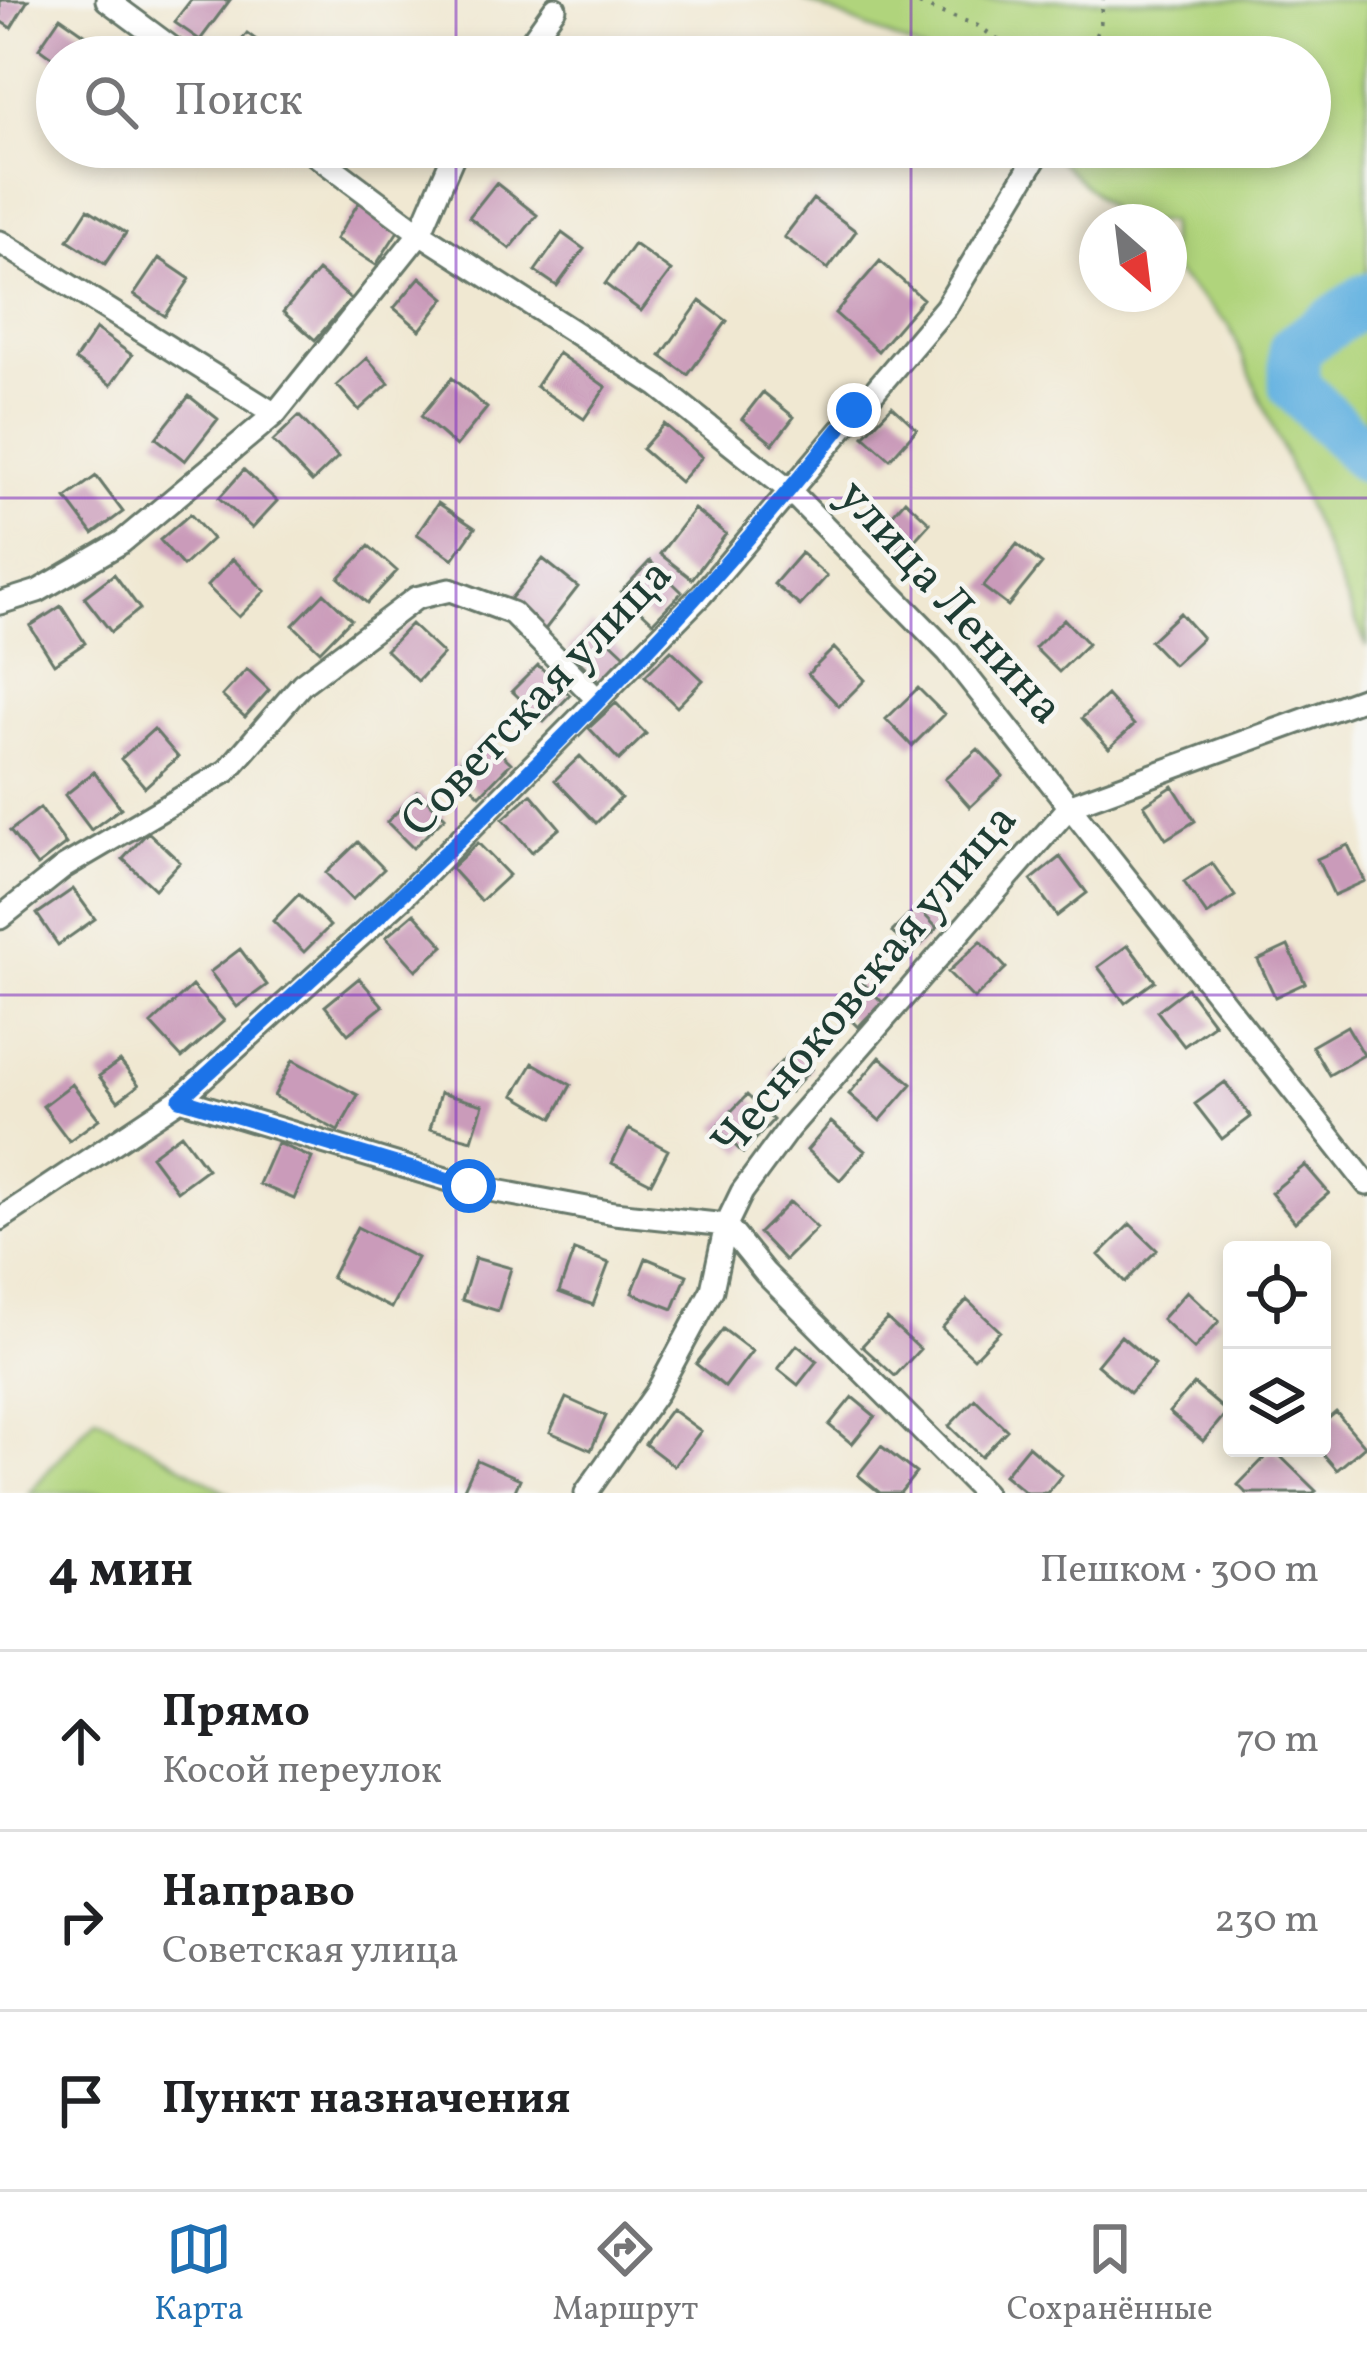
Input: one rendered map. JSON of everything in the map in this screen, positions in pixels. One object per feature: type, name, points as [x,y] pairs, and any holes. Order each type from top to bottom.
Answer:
[{"type":"street","points":[[113,2],[157,36]]},
{"type":"street","points":[[535,36],[555,8]]},
{"type":"street","name":"улица Ленина","points":[[333,168],[420,233],[658,386],[790,491],[948,652],[1367,1184]]},
{"type":"street","points":[[0,602],[38,591],[122,542],[274,414],[420,233],[448,168]]},
{"type":"street","name":"Советская улица","points":[[0,1219],[180,1099],[401,899],[702,594],[946,308],[1029,168]]},
{"type":"street","points":[[0,242],[274,414]]},
{"type":"street","points":[[0,917],[64,867],[227,771],[302,684],[416,598],[449,590],[512,613],[597,699]]},
{"type":"street","name":"Чесноковская улица","points":[[586,1493],[657,1392],[712,1290],[726,1225],[742,1192],[789,1128],[1071,805],[1367,697]]},
{"type":"street","points":[[180,1099],[469,1186],[614,1213],[726,1225],[765,1273],[984,1493]]},
{"type":"path","points":[[908,0],[993,36]]},
{"type":"path","points":[[1096,36],[1103,0]]},
{"type":"green space","points":[[803,0],[1367,0],[1367,647],[1229,325],[1187,284],[1187,204],[1104,204],[1067,168],[1331,168],[1331,36],[887,36]]},
{"type":"green space","points":[[96,1416],[228,1493],[29,1493]]},
{"type":"building","points":[[0,0],[28,0],[11,28],[0,21]]},
{"type":"building","points":[[191,0],[230,0],[203,36],[194,36],[174,22]]},
{"type":"building","points":[[60,17],[87,36],[47,36]]},
{"type":"building","points":[[496,183],[537,215],[510,249],[469,217]]},
{"type":"building","points":[[813,199],[856,231],[828,269],[784,237]]},
{"type":"building","points":[[359,202],[400,228],[376,265],[336,239]]},
{"type":"building","points":[[88,209],[126,233],[105,264],[68,240]]},
{"type":"building","points":[[562,233],[584,249],[557,286],[535,271]]},
{"type":"building","points":[[634,244],[671,271],[641,311],[605,284]]},
{"type":"building","points":[[159,258],[190,279],[165,316],[134,295]]},
{"type":"building","points":[[880,261],[923,299],[878,351],[835,313]]},
{"type":"building","points":[[318,271],[351,299],[315,340],[283,312]]},
{"type":"building","points":[[420,277],[445,298],[420,330],[394,308]]},
{"type":"building","points":[[700,301],[727,321],[688,375],[661,356]]},
{"type":"building","points":[[96,329],[132,355],[111,385],[75,360]]},
{"type":"building","points":[[558,353],[606,387],[584,419],[536,386]]},
{"type":"building","points":[[367,358],[389,383],[359,410],[337,385]]},
{"type":"building","points":[[452,378],[487,408],[456,446],[421,416]]},
{"type":"building","points":[[763,392],[794,417],[773,444],[742,419]]},
{"type":"building","points":[[189,396],[218,419],[185,461],[156,438]]},
{"type":"building","points":[[892,406],[917,429],[890,459],[864,436]]},
{"type":"building","points":[[299,416],[338,457],[312,482],[273,441]]},
{"type":"building","points":[[664,424],[702,457],[680,482],[642,449]]},
{"type":"building","points":[[244,470],[277,501],[252,528],[219,498]]},
{"type":"building","points":[[96,476],[123,512],[93,534],[66,498]]},
{"type":"building","points":[[905,500],[930,523],[903,553],[878,531]]},
{"type":"building","points":[[438,503],[475,528],[453,559],[417,534]]},
{"type":"building","points":[[694,509],[726,534],[692,579],[660,554]]},
{"type":"building","points":[[190,514],[212,539],[183,566],[160,540]]},
{"type":"building","points":[[1017,544],[1042,564],[1008,606],[983,587]]},
{"type":"building","points":[[369,546],[397,571],[367,603],[339,578]]},
{"type":"building","points":[[801,553],[827,576],[800,606],[774,584]]},
{"type":"building","points":[[233,559],[265,591],[239,617],[207,586]]},
{"type":"building","points":[[543,559],[578,587],[543,632],[507,603]]},
{"type":"building","points":[[650,561],[682,592],[653,622],[621,592]]},
{"type":"building","points":[[114,574],[140,609],[111,632],[84,597]]},
{"type":"building","points":[[324,593],[351,619],[320,651],[293,625]]},
{"type":"building","points":[[61,606],[85,643],[54,664],[30,626]]},
{"type":"building","points":[[1180,613],[1202,638],[1173,665],[1150,641]]},
{"type":"building","points":[[1064,619],[1088,644],[1059,672],[1035,648]]},
{"type":"building","points":[[411,624],[443,654],[418,681],[386,650]]},
{"type":"building","points":[[592,624],[625,655],[600,681],[567,650]]},
{"type":"building","points":[[834,648],[865,680],[839,706],[808,674]]},
{"type":"building","points":[[671,650],[703,680],[677,707],[645,676]]},
{"type":"building","points":[[538,665],[570,695],[544,722],[512,691]]},
{"type":"building","points":[[247,669],[269,690],[245,717],[222,696]]},
{"type":"building","points":[[918,688],[944,714],[912,746],[886,719]]},
{"type":"building","points":[[1107,695],[1134,725],[1109,748],[1082,718]]},
{"type":"building","points":[[616,703],[646,734],[619,760],[589,728]]},
{"type":"building","points":[[154,729],[178,757],[145,787],[121,759]]},
{"type":"building","points":[[484,737],[511,763],[480,795],[453,769]]},
{"type":"building","points":[[978,749],[1003,776],[970,807],[945,779]]},
{"type":"building","points":[[580,756],[621,798],[596,823],[555,780]]},
{"type":"building","points":[[94,772],[121,808],[91,830],[65,795]]},
{"type":"building","points":[[1173,786],[1195,821],[1166,839],[1144,805]]},
{"type":"building","points":[[418,791],[445,817],[413,848],[387,822]]},
{"type":"building","points":[[531,794],[560,828],[532,852],[503,819]]},
{"type":"building","points":[[40,808],[66,844],[37,866],[10,831]]},
{"type":"building","points":[[148,832],[180,862],[155,889],[123,859]]},
{"type":"building","points":[[358,842],[384,869],[352,900],[326,873]]},
{"type":"building","points":[[478,843],[509,875],[481,901],[451,868]]},
{"type":"building","points":[[1348,845],[1365,881],[1334,895],[1317,859]]},
{"type":"building","points":[[1060,857],[1087,893],[1057,916],[1031,880]]},
{"type":"building","points":[[1212,863],[1235,896],[1207,915],[1184,882]]},
{"type":"building","points":[[73,889],[95,919],[58,945],[37,914]]},
{"type":"building","points":[[299,894],[330,926],[304,952],[273,921]]},
{"type":"building","points":[[917,907],[937,928],[913,953],[892,932]]},
{"type":"building","points":[[414,913],[444,946],[416,970],[386,937]]},
{"type":"building","points":[[981,941],[1006,968],[974,999],[948,972]]},
{"type":"building","points":[[1128,945],[1155,981],[1125,1003],[1098,967]]},
{"type":"building","points":[[1288,946],[1305,983],[1275,997],[1258,960]]},
{"type":"building","points":[[240,949],[267,985],[237,1007],[210,972]]},
{"type":"building","points":[[359,978],[383,1006],[348,1034],[325,1006]]},
{"type":"building","points":[[862,982],[882,1002],[858,1027],[837,1006]]},
{"type":"building","points":[[192,986],[224,1021],[182,1058],[151,1024]]},
{"type":"building","points":[[1187,988],[1214,1024],[1184,1046],[1157,1011]]},
{"type":"building","points":[[1347,1026],[1364,1055],[1329,1075],[1312,1046]]},
{"type":"building","points":[[792,1050],[812,1068],[790,1092],[770,1074]]},
{"type":"building","points":[[880,1057],[912,1084],[880,1121],[849,1094]]},
{"type":"building","points":[[293,1060],[358,1095],[338,1131],[274,1096]]},
{"type":"building","points":[[120,1061],[139,1085],[118,1101],[99,1076]]},
{"type":"building","points":[[533,1063],[571,1085],[553,1118],[514,1095]]},
{"type":"building","points":[[1225,1082],[1251,1117],[1222,1139],[1195,1104]]},
{"type":"building","points":[[72,1084],[99,1119],[69,1141],[43,1106]]},
{"type":"building","points":[[440,1093],[483,1105],[472,1140],[430,1129]]},
{"type":"building","points":[[747,1095],[773,1120],[743,1153],[716,1127]]},
{"type":"building","points":[[831,1122],[865,1151],[840,1180],[807,1150]]},
{"type":"building","points":[[629,1129],[668,1150],[651,1183],[612,1163]]},
{"type":"building","points":[[181,1134],[207,1169],[177,1191],[151,1156]]},
{"type":"building","points":[[277,1143],[312,1158],[294,1199],[259,1184]]},
{"type":"building","points":[[1305,1165],[1329,1193],[1295,1222],[1271,1193]]},
{"type":"building","points":[[790,1202],[817,1228],[785,1260],[759,1233]]},
{"type":"building","points":[[1130,1224],[1157,1250],[1125,1282],[1099,1255]]},
{"type":"building","points":[[357,1227],[417,1258],[391,1308],[331,1278]]},
{"type":"building","points":[[574,1250],[609,1263],[593,1305],[559,1292]]},
{"type":"building","points":[[475,1258],[511,1268],[498,1311],[462,1300]]},
{"type":"building","points":[[646,1258],[687,1275],[673,1309],[632,1293]]},
{"type":"building","points":[[1187,1291],[1219,1321],[1194,1349],[1162,1319]]},
{"type":"building","points":[[967,1300],[1000,1331],[974,1358],[942,1328]]},
{"type":"building","points":[[887,1319],[920,1349],[895,1376],[862,1346]]},
{"type":"building","points":[[723,1329],[752,1351],[725,1387],[696,1364]]},
{"type":"building","points":[[1121,1336],[1155,1365],[1130,1393],[1097,1365]]},
{"type":"building","points":[[797,1345],[817,1361],[798,1385],[778,1369]]},
{"type":"building","points":[[1194,1384],[1223,1409],[1223,1417],[1203,1441],[1169,1412]]},
{"type":"building","points":[[852,1397],[875,1416],[852,1444],[829,1425]]},
{"type":"building","points":[[566,1398],[606,1416],[591,1450],[550,1432]]},
{"type":"building","points":[[975,1399],[1007,1430],[981,1457],[949,1426]]},
{"type":"building","points":[[671,1409],[701,1431],[674,1466],[645,1444]]},
{"type":"building","points":[[1336,1412],[1365,1446],[1337,1470],[1326,1457],[1331,1457],[1331,1416]]},
{"type":"building","points":[[881,1446],[916,1473],[900,1493],[880,1493],[858,1475]]},
{"type":"building","points":[[1028,1446],[1062,1475],[1047,1493],[1026,1493],[1004,1475]]},
{"type":"building","points":[[1265,1457],[1281,1457],[1316,1491],[1246,1493],[1238,1485]]},
{"type":"building","points":[[477,1460],[520,1479],[514,1493],[462,1493]]},
{"type":"waterway","points":[[1367,298],[1294,349],[1294,386],[1367,458]]},
{"type":"route","points":[[469,1186],[180,1099],[401,899],[702,594],[854,410]]}]
